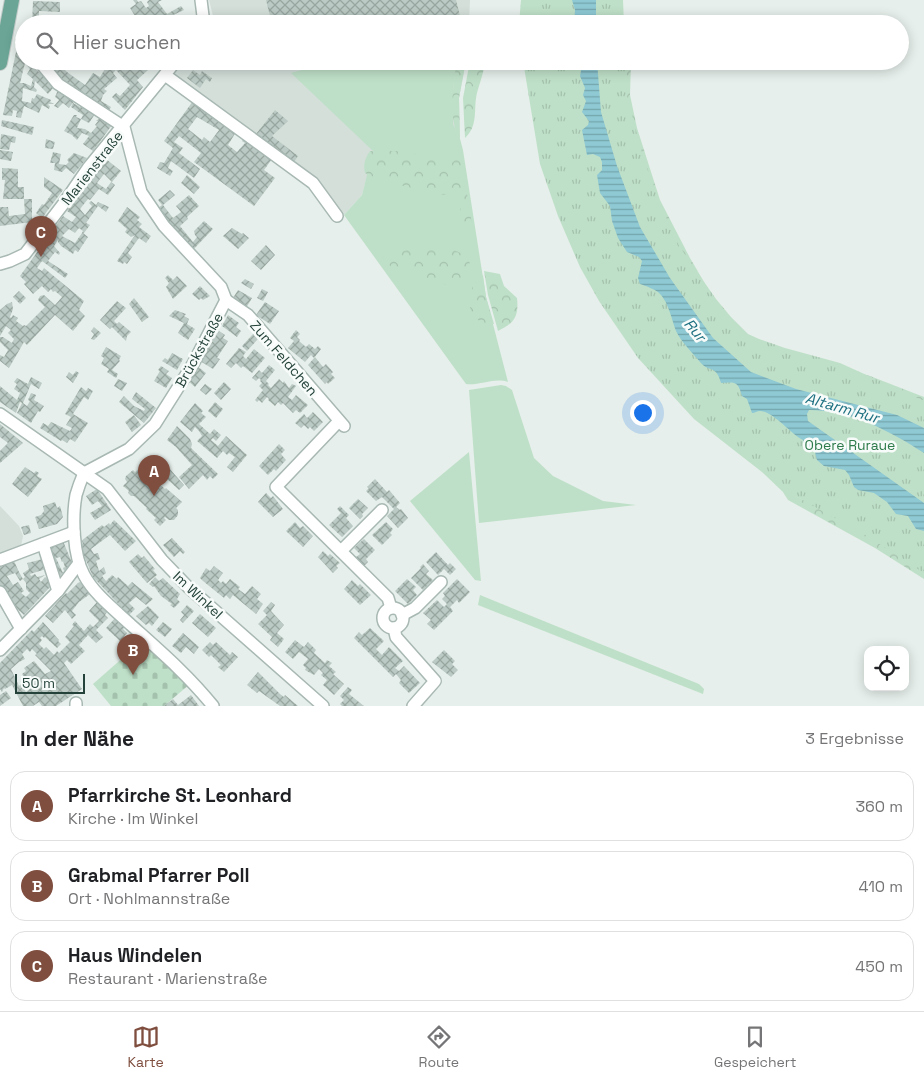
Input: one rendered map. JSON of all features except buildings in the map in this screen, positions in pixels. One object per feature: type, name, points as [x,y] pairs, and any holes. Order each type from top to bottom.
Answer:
[{"type":"main road","points":[[0,63],[2,40],[12,0]]},
{"type":"street","points":[[201,0],[203,15]]},
{"type":"street","points":[[46,70],[58,84],[124,127]]},
{"type":"street","name":"Marienstraße","points":[[0,264],[10,262],[26,254],[88,168],[124,127],[169,70]]},
{"type":"street","points":[[165,75],[313,183],[337,216]]},
{"type":"street","name":"Brückstraße","points":[[84,473],[129,449],[156,424],[193,364],[226,300],[221,286],[164,226],[141,192],[124,127]]},
{"type":"street","name":"Zum Feldchen","points":[[226,300],[248,315],[341,424],[276,486],[388,598],[392,608],[398,610],[402,615]]},
{"type":"street","name":"Im Winkel","points":[[0,414],[107,489],[162,560],[188,588],[323,706]]},
{"type":"street","points":[[84,473],[76,495],[74,532],[84,574],[94,589],[192,680],[213,706]]},
{"type":"street","points":[[340,551],[382,510]]},
{"type":"street","points":[[0,560],[74,532]]},
{"type":"street","points":[[43,544],[58,591]]},
{"type":"street","points":[[0,650],[58,591],[80,563]]},
{"type":"street","points":[[394,628],[400,625],[402,615],[415,608],[441,582]]},
{"type":"street","points":[[0,592],[21,629]]},
{"type":"street","points":[[392,608],[385,611],[383,618],[385,624],[394,628]]},
{"type":"street","points":[[394,628],[396,637],[435,681],[413,706]]},
{"type":"shaded area","points":[[209,0],[470,0],[469,15],[213,15]]},
{"type":"shaded area","points":[[178,70],[464,70],[459,98],[460,139],[465,170],[374,151],[362,195],[344,215],[316,181],[173,76]]},
{"type":"shaded area","points":[[0,506],[19,526],[23,536],[21,546],[0,554]]},
{"type":"green space","points":[[521,0],[623,0],[624,15],[520,15]]},
{"type":"green space","points":[[302,70],[456,70],[453,89],[453,124],[463,150],[486,297],[508,382],[498,380],[466,384],[344,215],[362,195],[373,151],[291,73]]},
{"type":"green space","points":[[456,70],[464,70],[459,98],[460,139],[456,132],[453,113]]},
{"type":"green space","points":[[468,70],[484,70],[477,93],[474,122],[465,138],[463,98]]},
{"type":"green space","name":"Obere Ruraue","points":[[524,70],[625,70],[626,92],[643,157],[665,215],[679,246],[731,317],[748,334],[759,339],[840,363],[924,401],[924,573],[867,536],[799,498],[782,491],[762,472],[694,419],[638,358],[599,301],[580,267],[558,216],[540,164]]},
{"type":"green space","points":[[619,70],[631,70],[630,95],[637,128],[660,200],[714,299],[742,332],[796,356],[870,376],[924,397],[924,401],[870,387],[724,327],[650,201]]},
{"type":"green space","points":[[370,151],[404,151],[443,162],[453,162],[456,158],[461,157],[472,224],[460,221],[459,198],[454,188],[445,195],[440,195],[434,191],[414,193],[411,188],[375,178],[365,173],[365,161]]},
{"type":"green space","points":[[430,246],[455,250],[465,257],[471,267],[471,275],[467,282],[449,285],[431,282],[408,270],[394,269],[388,264],[400,252]]},
{"type":"green space","points":[[484,271],[500,274],[504,286],[517,298],[517,310],[514,319],[498,331],[488,295]]},
{"type":"green space","points":[[483,275],[486,297],[494,324],[484,323],[472,317],[470,300],[472,288]]},
{"type":"green space","points":[[501,385],[512,390],[534,458],[553,476],[603,501],[636,505],[479,523],[469,390]]},
{"type":"green space","points":[[469,452],[481,581],[475,580],[410,501]]},
{"type":"green space","points":[[781,489],[924,558],[924,579],[875,548],[788,500]]},
{"type":"green space","points":[[480,595],[699,684],[704,689],[703,694],[478,605]]},
{"type":"green space","points":[[143,640],[190,684],[164,706],[111,706],[93,684]]},
{"type":"water","points":[[572,0],[596,0],[596,15],[575,15]]},
{"type":"water","points":[[581,70],[598,70],[601,112],[617,166],[640,227],[670,278],[713,338],[751,372],[796,389],[897,415],[924,428],[924,453],[869,423],[854,418],[824,411],[809,410],[807,414],[808,421],[924,503],[924,531],[916,529],[908,516],[896,514],[887,502],[874,493],[858,490],[854,487],[845,470],[824,466],[817,460],[815,452],[805,448],[803,440],[771,415],[760,411],[752,413],[747,399],[742,396],[737,385],[721,383],[717,373],[703,365],[684,343],[676,331],[667,305],[661,296],[658,292],[640,284],[638,278],[642,261],[639,257],[627,252],[618,238],[612,221],[610,206],[600,193],[597,175],[602,170],[602,162],[600,157],[593,154],[587,155],[582,130],[588,125],[589,121],[582,112],[586,101],[583,95],[585,88],[580,76]]},
{"type":"place","name":"Haus Windelen","points":[[41,257]]},
{"type":"place","name":"Pfarrkirche St. Leonhard","points":[[154,496]]},
{"type":"place","name":"Grabmal Pfarrer Poll","points":[[133,675]]},
{"type":"water label","name":"Rur","points":[[695,330]]},
{"type":"water label","name":"Altarm Rur","points":[[842,408]]}]
